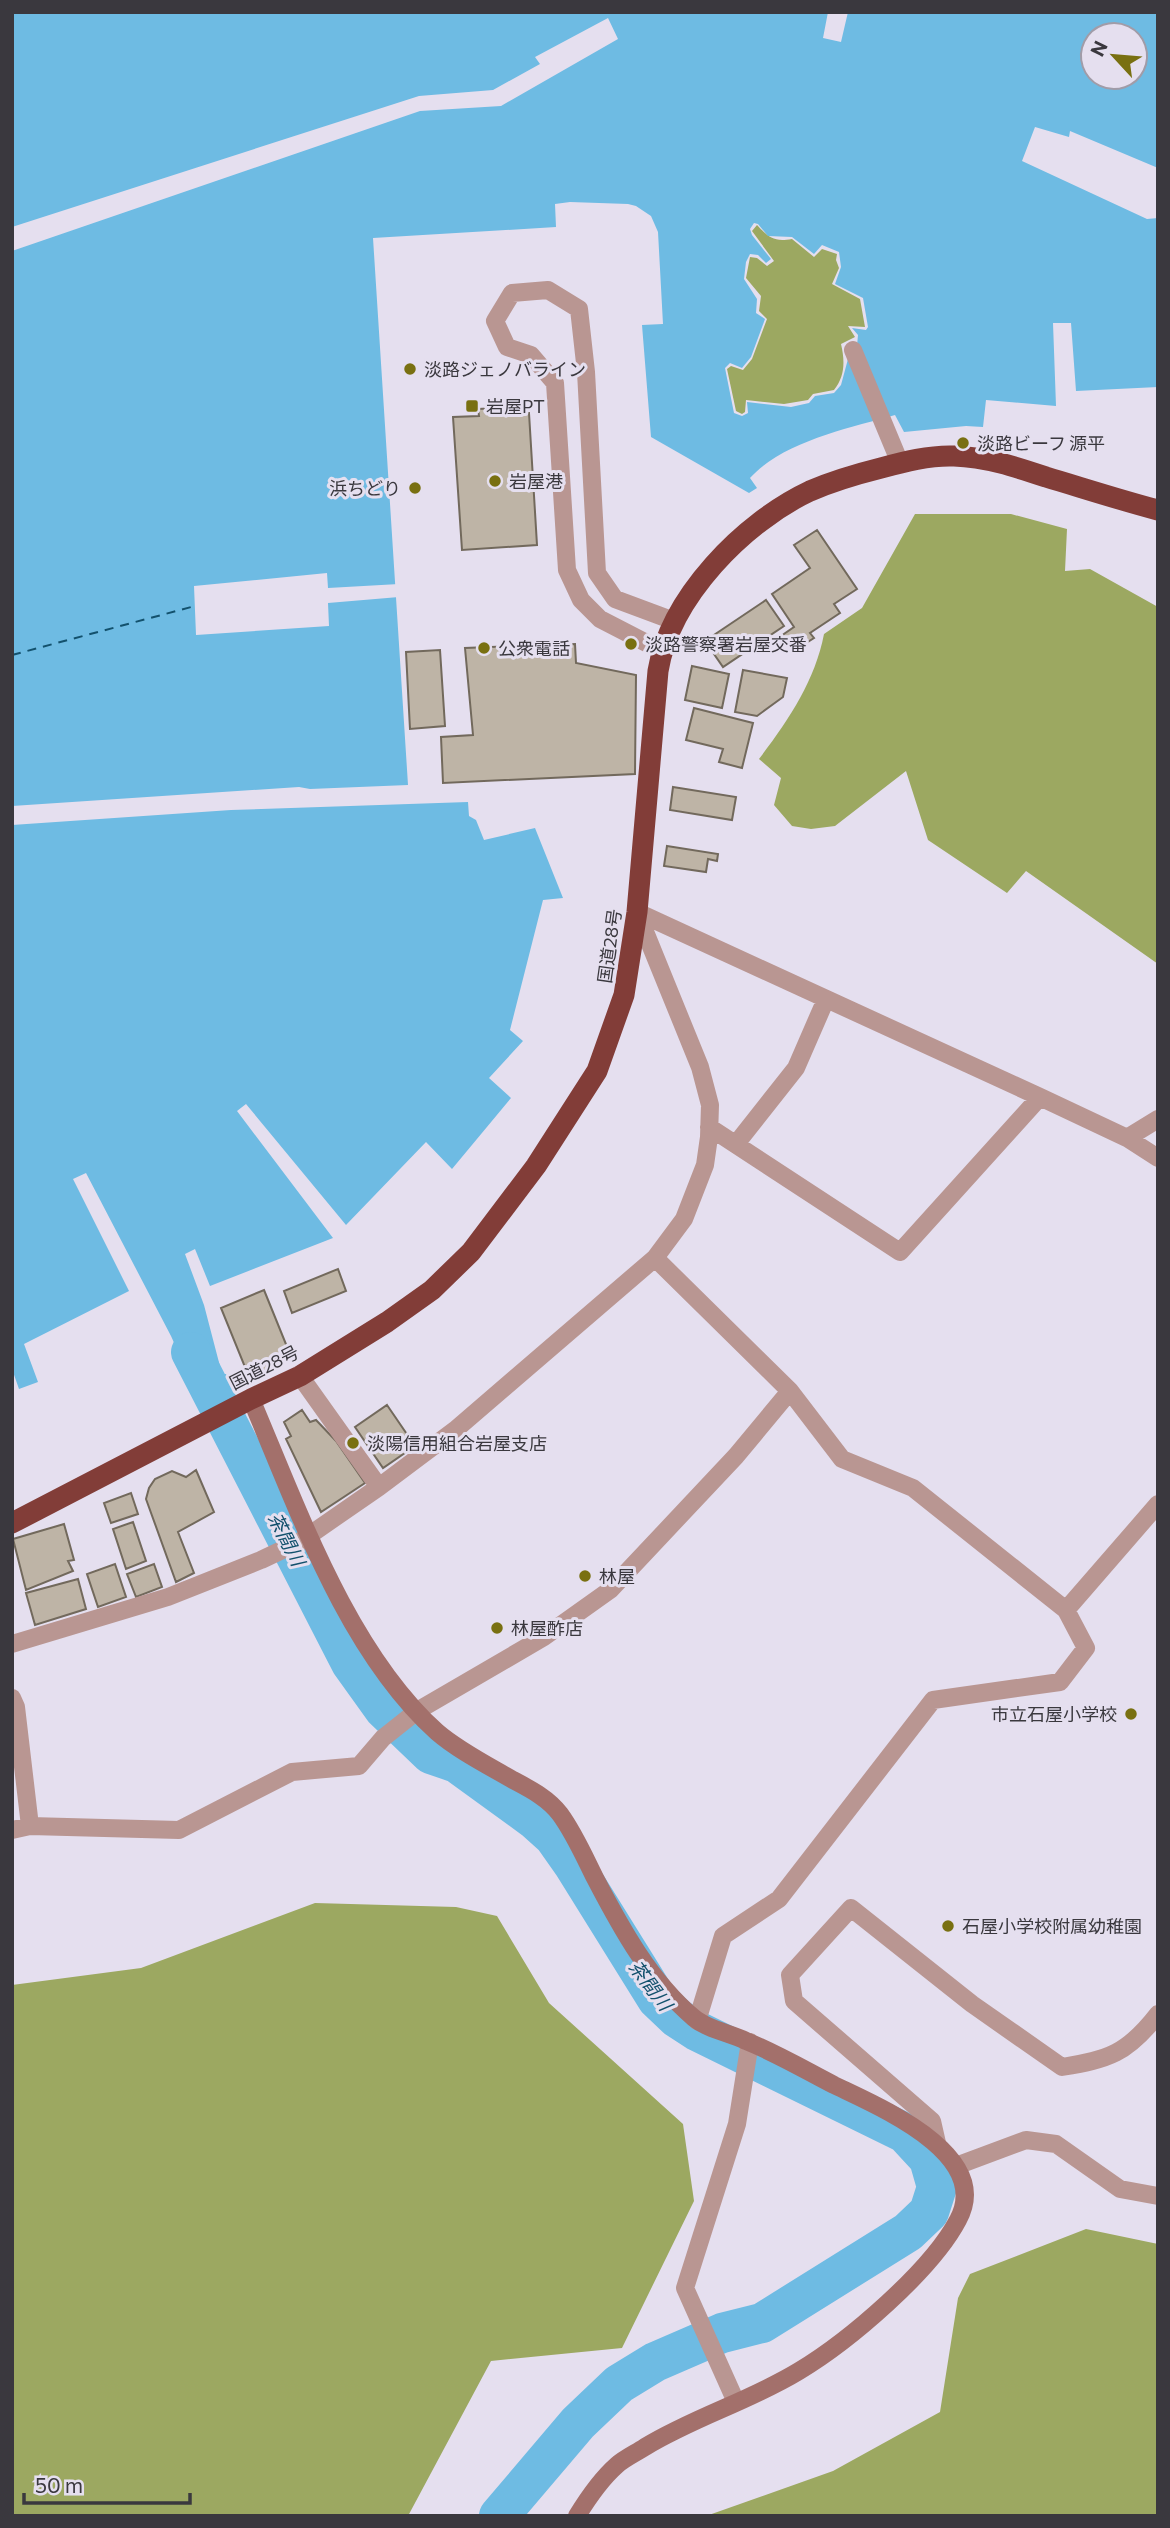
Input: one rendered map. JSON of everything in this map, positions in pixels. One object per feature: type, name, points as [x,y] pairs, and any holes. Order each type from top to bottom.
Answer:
[{"type":"highway","name":"国道28号","points":[[12,1523],[207,1421],[300,1376],[387,1322],[432,1290],[471,1252],[536,1166],[597,1071],[624,995],[637,912],[662,650],[686,601],[725,554],[749,531],[774,512],[836,480],[900,463],[951,456],[991,460],[1158,510]]},
{"type":"street","points":[[662,650],[600,619],[581,600],[567,570],[555,383],[531,355],[508,347],[495,321],[512,293],[548,290],[579,309],[586,372],[597,573],[615,599],[674,621]]},
{"type":"street","points":[[853,350],[900,463]]},
{"type":"street","points":[[637,912],[1127,1138],[1158,1158]]},
{"type":"street","points":[[12,1644],[168,1597],[275,1554],[305,1538],[455,1430],[655,1258],[684,1219],[705,1165],[710,1105],[700,1068],[637,912]]},
{"type":"street","points":[[736,1144],[796,1068],[826,999]]},
{"type":"street","points":[[709,1127],[900,1252],[1040,1097]]},
{"type":"street","points":[[1127,1138],[1158,1119]]},
{"type":"street","points":[[655,1258],[790,1391],[842,1459],[913,1488],[1066,1610],[1086,1648],[1060,1682],[933,1700],[779,1899],[723,1936],[697,2021]]},
{"type":"street","points":[[300,1376],[379,1487]]},
{"type":"street","points":[[12,1698],[16,1707],[21,1828],[179,1830],[292,1772],[359,1766],[383,1738],[413,1714],[544,1637],[610,1590],[736,1456],[790,1391]]},
{"type":"street","points":[[245,1402],[305,1538],[366,1648],[413,1714],[439,1734],[537,1793],[557,1809],[610,1907],[657,1982],[697,2021],[750,2042],[909,2123],[937,2143],[956,2166],[964,2191],[961,2215],[948,2237],[910,2282],[858,2328],[800,2371],[677,2428],[618,2464],[593,2491],[577,2516]]},
{"type":"street","points":[[1066,1610],[1158,1503]]},
{"type":"street","points":[[937,2143],[932,2121],[794,2001],[790,1975],[851,1908],[972,2004],[1062,2067],[1101,2060],[1125,2049],[1158,2014]]},
{"type":"street","points":[[735,2399],[685,2288],[737,2124],[750,2042]]},
{"type":"street","points":[[956,2166],[1026,2140],[1056,2144],[1119,2189],[1158,2196]]},
{"type":"green space","points":[[757,225],[772,238],[792,239],[814,257],[822,249],[837,254],[839,268],[832,284],[860,299],[865,327],[848,326],[855,337],[841,344],[843,368],[834,390],[813,394],[808,400],[784,404],[746,400],[745,412],[742,414],[736,411],[727,369],[731,366],[743,370],[752,359],[767,319],[759,311],[761,296],[746,278],[750,257],[757,258],[767,266],[774,261],[752,231]]},
{"type":"green space","points":[[915,514],[1011,514],[1067,529],[1065,571],[1090,569],[1158,607],[1158,964],[1026,871],[1007,893],[928,840],[906,771],[835,826],[811,829],[792,826],[774,805],[781,778],[759,759],[799,700],[814,668],[824,634],[862,608]]},
{"type":"green space","points":[[315,1903],[456,1907],[497,1916],[549,2003],[683,2124],[694,2201],[622,2348],[491,2361],[408,2516],[12,2516],[12,1985],[141,1968]]},
{"type":"green space","points":[[1086,2229],[1158,2244],[1158,2516],[706,2516],[833,2471],[940,2412],[958,2298],[970,2274]]},
{"type":"water","points":[[12,12],[828,12],[823,38],[841,42],[848,12],[1158,12],[1158,168],[1070,131],[1069,137],[1035,127],[1022,161],[1147,219],[1158,218],[1158,387],[1076,391],[1071,323],[1053,323],[1056,406],[986,400],[983,427],[904,432],[895,415],[857,425],[798,446],[764,465],[750,478],[757,488],[749,493],[651,437],[642,325],[663,324],[658,232],[651,216],[628,204],[570,202],[555,204],[556,227],[373,238],[408,785],[310,789],[299,787],[12,806]],"holes":[[[754,223],[768,236],[792,237],[814,254],[822,245],[839,252],[841,267],[835,284],[863,298],[868,327],[866,330],[852,328],[858,335],[856,356],[848,359],[841,385],[834,393],[815,396],[809,403],[791,407],[747,402],[748,413],[742,416],[734,413],[725,368],[730,363],[742,368],[751,357],[765,319],[756,313],[757,299],[744,279],[750,254],[758,255],[766,263],[771,259],[752,235],[750,229]]]},
{"type":"water","points":[[468,802],[469,816],[476,820],[484,840],[535,828],[563,898],[543,900],[510,1030],[523,1041],[489,1078],[511,1098],[452,1169],[426,1142],[346,1225],[246,1104],[237,1111],[333,1238],[210,1286],[195,1249],[185,1254],[204,1305],[222,1374],[226,1374],[233,1390],[202,1405],[171,1336],[86,1173],[73,1179],[129,1291],[24,1344],[38,1382],[19,1389],[12,1369],[12,825],[231,810]]},
{"type":"pier","points":[[608,18],[618,39],[501,106],[420,111],[12,251],[12,227],[419,96],[493,90],[540,64],[535,57]]},
{"type":"pier","points":[[327,573],[328,588],[399,584],[399,597],[328,603],[329,626],[196,635],[194,586]]},
{"type":"building","name":"岩屋港","points":[[499,408],[499,415],[529,413],[537,545],[462,550],[453,417],[479,416],[478,409]]},
{"type":"building","points":[[817,530],[857,589],[834,604],[840,613],[810,633],[814,638],[792,652],[781,636],[794,627],[772,594],[810,568],[794,545]]},
{"type":"building","points":[[766,600],[784,626],[723,667],[705,641]]},
{"type":"building","points":[[575,644],[576,663],[636,675],[635,774],[443,783],[441,737],[473,735],[465,648]]},
{"type":"building","points":[[440,650],[445,726],[410,729],[406,652]]},
{"type":"building","points":[[692,666],[729,674],[722,708],[685,700]]},
{"type":"building","points":[[743,670],[787,678],[783,697],[757,716],[735,712]]},
{"type":"building","points":[[694,708],[753,723],[742,768],[719,762],[723,749],[686,740]]},
{"type":"building","points":[[673,787],[736,797],[732,820],[670,810]]},
{"type":"building","points":[[667,846],[718,854],[717,861],[708,859],[706,872],[664,866]]},
{"type":"building","points":[[338,1269],[346,1291],[292,1313],[284,1291]]},
{"type":"building","points":[[264,1290],[292,1359],[249,1377],[221,1308]]},
{"type":"building","points":[[387,1405],[415,1446],[383,1468],[355,1427]]},
{"type":"building","points":[[302,1410],[310,1422],[316,1420],[336,1441],[365,1483],[321,1512],[286,1439],[291,1436],[284,1422]]},
{"type":"building","points":[[196,1470],[214,1512],[178,1532],[194,1573],[176,1582],[146,1499],[155,1479],[172,1471],[186,1477]]},
{"type":"building","points":[[131,1493],[138,1514],[111,1523],[104,1503]]},
{"type":"building","points":[[133,1522],[146,1561],[126,1569],[113,1529]]},
{"type":"building","points":[[64,1524],[74,1560],[68,1561],[73,1571],[26,1590],[13,1539]]},
{"type":"building","points":[[115,1564],[126,1597],[98,1607],[87,1574]]},
{"type":"building","points":[[154,1564],[162,1587],[136,1597],[127,1574]]},
{"type":"building","points":[[78,1579],[86,1609],[35,1625],[26,1593]]},
{"type":"waterway","name":"茶間川","points":[[191,1352],[351,1663],[384,1709],[431,1754],[457,1763],[534,1819],[554,1837],[657,1999],[677,2018],[697,2031],[905,2133],[929,2159],[937,2187],[929,2212],[908,2232],[762,2323],[722,2333],[655,2362],[619,2384],[578,2423],[499,2516]]},
{"type":"ferry route","points":[[12,655],[195,606]]},
{"type":"place","name":"淡路ジェノバライン","points":[[410,369]]},
{"type":"place","name":"岩屋PT","points":[[472,406]]},
{"type":"place","name":"淡路ビーフ 源平","points":[[963,443]]},
{"type":"place","name":"岩屋港","points":[[495,481]]},
{"type":"place","name":"浜ちどり","points":[[415,488]]},
{"type":"place","name":"淡路警察署岩屋交番","points":[[631,644]]},
{"type":"place","name":"公衆電話","points":[[484,648]]},
{"type":"place","name":"淡陽信用組合岩屋支店","points":[[353,1443]]},
{"type":"place","name":"林屋","points":[[585,1576]]},
{"type":"place","name":"林屋酢店","points":[[497,1628]]},
{"type":"place","name":"市立石屋小学校","points":[[1131,1714]]},
{"type":"place","name":"石屋小学校附属幼稚園","points":[[948,1926]]}]
